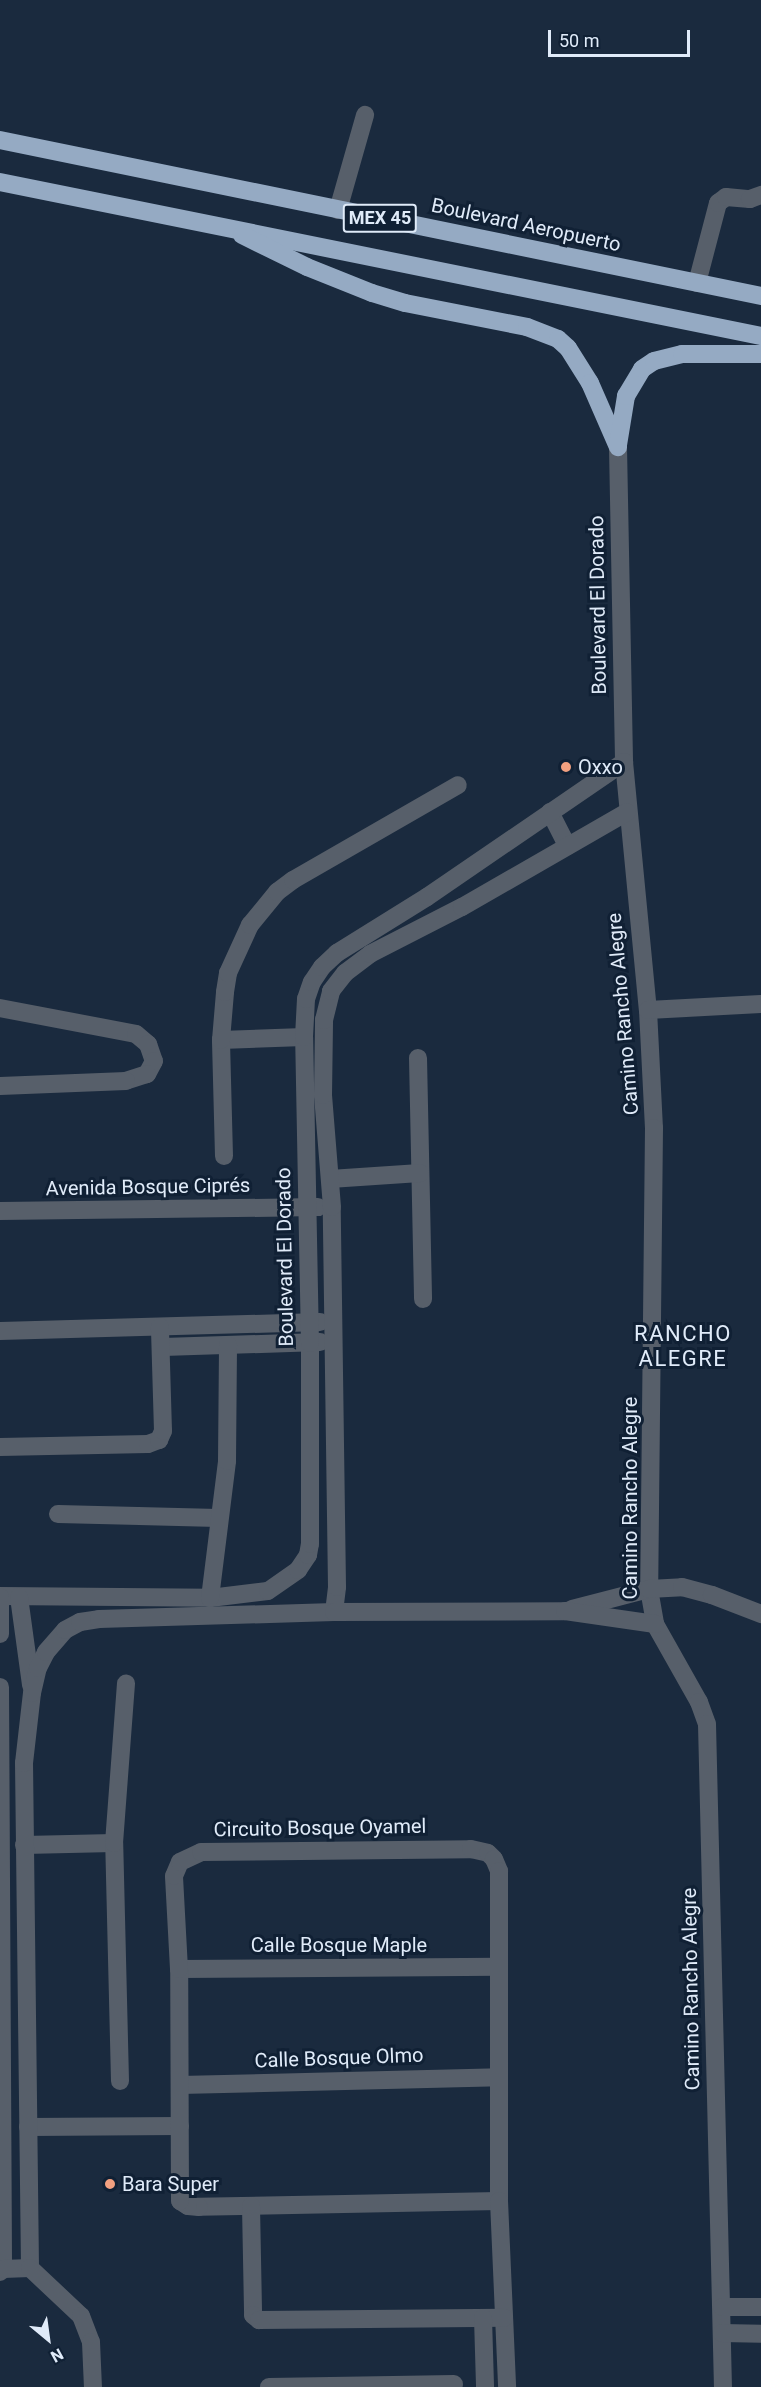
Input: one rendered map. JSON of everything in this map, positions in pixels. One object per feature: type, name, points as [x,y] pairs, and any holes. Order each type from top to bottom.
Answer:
[{"type":"highway","name":"Boulevard Aeropuerto","points":[[0,140],[761,296]]},
{"type":"highway","name":"MEX 45","points":[[0,182],[222,225],[761,336]]},
{"type":"highway","points":[[222,225],[308,267],[372,293],[405,303],[527,327],[558,339],[568,348],[590,383],[618,447]]},
{"type":"highway","points":[[618,447],[626,396],[632,382],[642,369],[654,361],[682,354],[761,354]]},
{"type":"street","points":[[338,210],[365,115]]},
{"type":"street","points":[[697,283],[718,203],[726,197],[750,199],[761,195]]},
{"type":"street","name":"Boulevard El Dorado","points":[[618,447],[627,812]]},
{"type":"street","name":"Boulevard El Dorado","points":[[0,1634],[0,1596],[210,1598],[268,1591],[297,1570],[308,1555],[310,1343],[304,1038],[306,999],[312,982],[322,967],[337,953],[447,883],[624,762]]},
{"type":"street","points":[[224,1156],[221,1040],[228,973],[250,925],[271,898],[293,880],[458,785]]},
{"type":"street","points":[[550,812],[567,846]]},
{"type":"street","points":[[333,1612],[336,1587],[332,1207],[323,1095],[324,1020],[332,991],[345,973],[370,954],[462,907],[627,812]]},
{"type":"street","name":"Camino Rancho Alegre","points":[[627,812],[648,1010],[654,1128],[655,1229],[649,1589],[655,1624],[699,1702],[707,1724],[723,2387]]},
{"type":"street","points":[[447,883],[462,907]]},
{"type":"street","points":[[648,1010],[761,1004]]},
{"type":"street","points":[[0,1008],[136,1034],[148,1044],[154,1061],[147,1074],[126,1081],[0,1086]]},
{"type":"street","points":[[221,1040],[304,1038]]},
{"type":"street","points":[[418,1058],[423,1299]]},
{"type":"street","points":[[330,1179],[420,1173]]},
{"type":"street","name":"Avenida Bosque Ciprés","points":[[0,1211],[332,1207]]},
{"type":"street","points":[[0,1331],[333,1321]]},
{"type":"street","points":[[0,1447],[156,1442],[163,1431],[163,1347],[160,1327]]},
{"type":"street","points":[[163,1347],[334,1341]]},
{"type":"street","points":[[210,1598],[218,1518],[227,1461],[228,1345]]},
{"type":"street","points":[[58,1514],[218,1518]]},
{"type":"street","points":[[565,1611],[649,1589],[682,1587],[712,1595],[761,1614]]},
{"type":"street","points":[[19,1597],[32,1693]]},
{"type":"street","points":[[93,2387],[91,2342],[81,2316],[30,2268],[24,1763],[32,1693],[46,1652],[65,1630],[80,1622],[118,1618],[333,1612],[565,1611],[655,1624]]},
{"type":"street","points":[[120,2081],[114,1843],[126,1683]]},
{"type":"street","points":[[0,1687],[2,2271],[30,2268]]},
{"type":"street","points":[[24,1845],[114,1843]]},
{"type":"street","name":"Circuito Bosque Oyamel","points":[[500,2200],[251,2206],[188,2206],[180,2201],[179,1969],[174,1876],[180,1862],[193,1854],[471,1849],[488,1853],[499,1871],[500,2200],[507,2387]]},
{"type":"street","name":"Calle Bosque Maple","points":[[179,1969],[499,1966]]},
{"type":"street","name":"Calle Bosque Olmo","points":[[180,2085],[500,2077]]},
{"type":"street","points":[[28,2127],[180,2126]]},
{"type":"street","points":[[251,2206],[253,2314],[259,2320],[504,2318]]},
{"type":"street","points":[[722,2307],[761,2307]]},
{"type":"street","points":[[483,2318],[485,2387]]},
{"type":"street","points":[[722,2333],[761,2334]]},
{"type":"street","points":[[269,2387],[454,2384]]},
{"type":"place","name":"Oxxo","points":[[566,767]]},
{"type":"place","name":"Bara Super","points":[[110,2184]]},
{"type":"district","name":"RANCHO ALEGRE","points":[[683,1346]]}]
